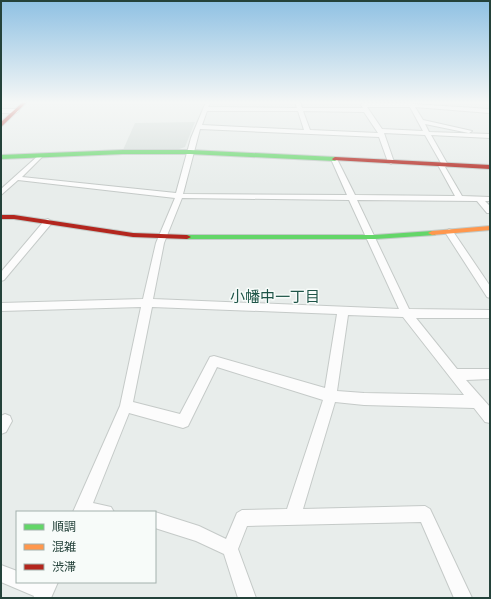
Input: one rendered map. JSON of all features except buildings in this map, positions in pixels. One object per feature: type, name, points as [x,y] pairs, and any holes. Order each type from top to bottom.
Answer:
[{"type":"street","points":[[82,511],[126,406],[163,236],[179,196],[190,152],[198,130]]},
{"type":"street","points":[[263,130],[490,135]]},
{"type":"street","points":[[378,130],[391,162]]},
{"type":"street","points":[[426,130],[460,199]]},
{"type":"street","points":[[465,130],[490,135]]},
{"type":"street","points":[[1,157],[123,152],[190,152],[490,167]]},
{"type":"street","points":[[1,192],[40,156]]},
{"type":"street","points":[[334,159],[406,313],[454,375],[490,417]]},
{"type":"street","points":[[1,183],[14,180],[179,196],[352,199],[490,199]]},
{"type":"street","points":[[479,199],[490,211]]},
{"type":"street","points":[[1,217],[14,217],[133,235],[163,236],[370,237],[490,228]]},
{"type":"street","points":[[1,278],[48,222]]},
{"type":"street","points":[[449,232],[490,294]]},
{"type":"street","points":[[1,307],[148,303],[425,314],[490,314]]},
{"type":"street","points":[[294,517],[296,503],[330,396],[343,311]]},
{"type":"street","points":[[126,406],[183,421],[214,360],[330,396],[364,399],[477,402]]},
{"type":"street","points":[[454,375],[490,374]]},
{"type":"street","points":[[247,598],[230,549],[242,518],[425,514],[463,598]]},
{"type":"street","points":[[156,520],[199,534],[230,549]]},
{"type":"street","points":[[1,573],[16,580]]},
{"type":"street","points":[[24,583],[46,591]]},
{"type":"shaded area","points":[[132,130],[192,130],[185,147],[179,149],[123,150]]},
{"type":"traffic: fast","points":[[1,157],[123,152],[190,152],[335,159]]},
{"type":"traffic: fast","points":[[187,237],[375,237],[432,233]]},
{"type":"traffic: slow","points":[[432,233],[490,228]]},
{"type":"traffic: jam","points":[[335,159],[490,167]]},
{"type":"traffic: jam","points":[[1,217],[14,217],[133,235],[187,237]]},
{"type":"district","name":"小幡中一丁目","points":[[275,297]]}]
